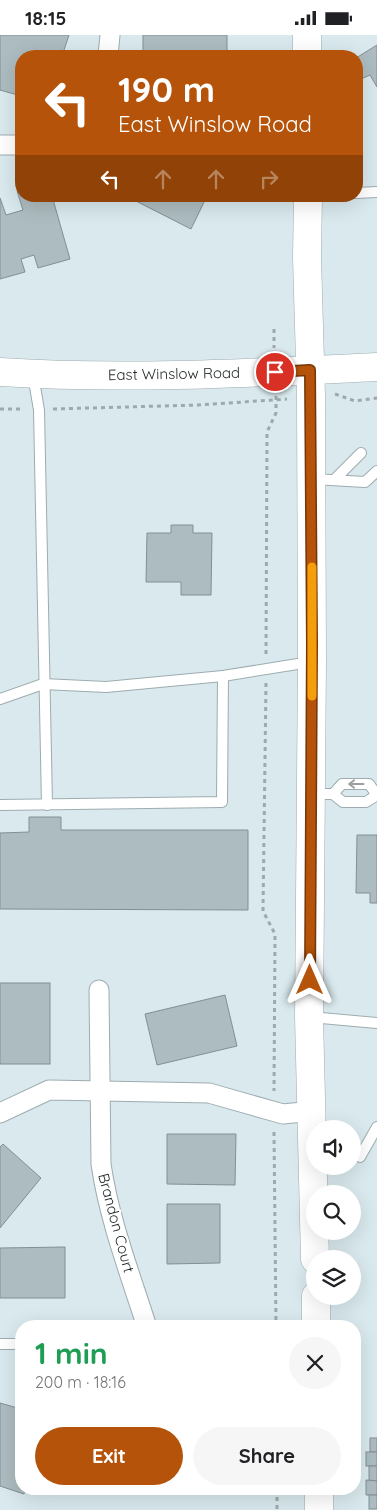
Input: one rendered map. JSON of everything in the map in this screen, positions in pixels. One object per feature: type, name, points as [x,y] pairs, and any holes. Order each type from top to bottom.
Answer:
[{"type":"street","points":[[109,50],[110,35]]},
{"type":"street","points":[[307,35],[307,50]]},
{"type":"street","points":[[0,145],[15,145]]},
{"type":"street","points":[[308,202],[307,258],[310,370],[323,479],[312,662],[322,794],[310,1017],[315,1250]]},
{"type":"street","name":"East Winslow Road","points":[[0,372],[33,374],[208,375],[377,367]]},
{"type":"street","name":"Brandon Court","points":[[99,990],[99,1091],[101,1164],[104,1190],[145,1320]]},
{"type":"street","points":[[0,1113],[49,1090],[210,1093],[283,1114],[313,1111]]},
{"type":"street","points":[[316,1305],[316,1320]]},
{"type":"street","points":[[319,1495],[319,1510]]},
{"type":"lane","points":[[363,193],[377,192]]},
{"type":"lane","points":[[33,374],[39,410],[43,684],[47,805]]},
{"type":"lane","points":[[323,479],[361,453]]},
{"type":"lane","points":[[323,479],[365,482],[377,471]]},
{"type":"lane","points":[[0,699],[43,684],[106,687],[223,676],[312,662]]},
{"type":"lane","points":[[0,805],[222,802],[223,676]]},
{"type":"lane","points":[[342,785],[369,785],[377,795],[366,802],[342,802],[322,794],[342,785]]},
{"type":"lane","points":[[310,1017],[377,1023]]},
{"type":"lane","points":[[361,1155],[377,1127]]},
{"type":"lane","points":[[0,1344],[15,1344]]},
{"type":"path","points":[[337,394],[355,401],[377,398]]},
{"type":"path","points":[[0,409],[39,410],[276,400],[276,413],[267,432],[262,911],[275,934],[276,1320]]},
{"type":"path","points":[[277,1495],[277,1510]]},
{"type":"building","points":[[0,35],[69,35],[64,50],[15,50],[15,94],[0,90]]},
{"type":"building","points":[[143,35],[227,35],[227,50],[143,50]]},
{"type":"building","points":[[377,45],[377,87],[370,75],[363,78],[363,54]]},
{"type":"building","points":[[0,198],[6,215],[23,210],[20,202],[54,202],[70,259],[38,268],[34,255],[21,259],[25,272],[0,279]]},
{"type":"building","points":[[138,202],[204,202],[191,229]]},
{"type":"building","points":[[171,525],[193,525],[193,533],[212,533],[211,595],[181,595],[181,582],[146,582],[147,533],[171,533]]},
{"type":"building","points":[[29,817],[61,817],[61,830],[248,830],[248,910],[0,909],[0,833],[29,832]]},
{"type":"building","points":[[357,835],[377,835],[377,903],[370,903],[370,893],[356,893]]},
{"type":"building","points":[[0,983],[50,983],[50,1064],[0,1064]]},
{"type":"building","points":[[225,995],[237,1046],[157,1065],[145,1014]]},
{"type":"building","points":[[167,1134],[236,1134],[235,1185],[167,1184]]},
{"type":"building","points":[[3,1144],[41,1178],[0,1228],[0,1147]]},
{"type":"building","points":[[167,1204],[220,1204],[220,1263],[167,1264]]},
{"type":"building","points":[[65,1247],[65,1298],[0,1298],[0,1248]]},
{"type":"building","points":[[0,1403],[15,1407],[15,1491],[0,1486]]},
{"type":"building","points":[[370,1438],[377,1438],[377,1452],[370,1452]]},
{"type":"building","points":[[366,1452],[377,1452],[377,1466],[366,1466]]},
{"type":"building","points":[[369,1466],[377,1466],[377,1481],[369,1480]]},
{"type":"building","points":[[366,1480],[377,1481],[377,1495],[366,1495]]},
{"type":"building","points":[[369,1495],[377,1495],[377,1509],[369,1509]]},
{"type":"slow traffic","points":[[312,567],[312,696]]},
{"type":"route","points":[[275,372],[310,370],[312,794],[310,980]]}]
